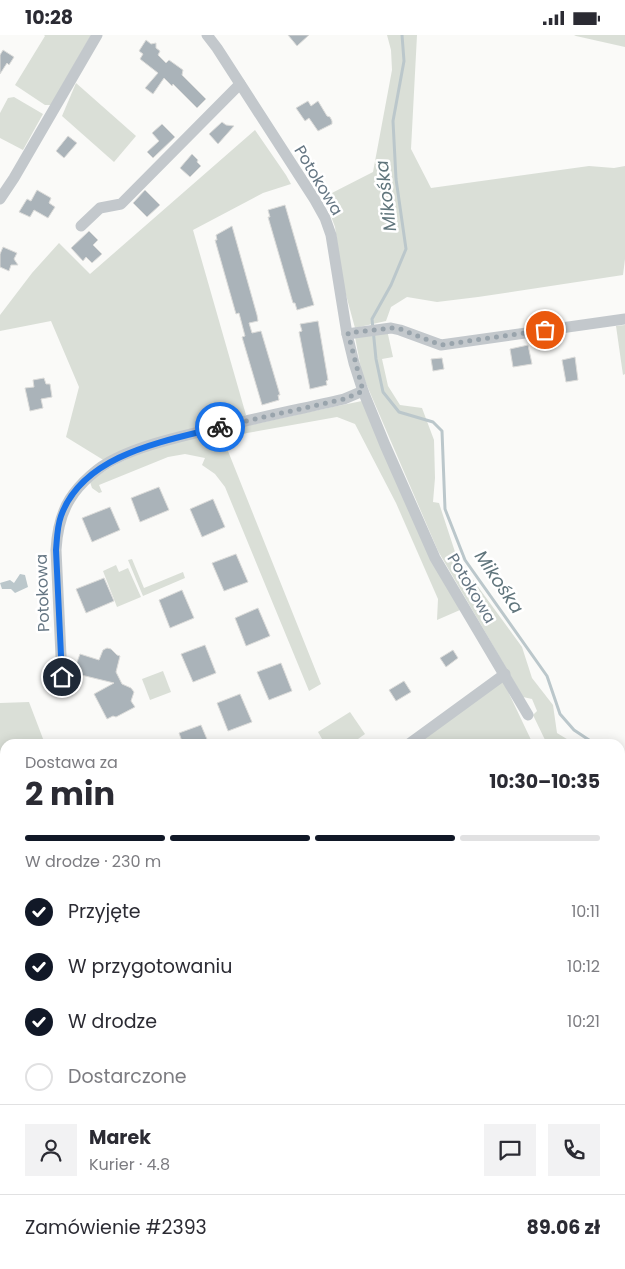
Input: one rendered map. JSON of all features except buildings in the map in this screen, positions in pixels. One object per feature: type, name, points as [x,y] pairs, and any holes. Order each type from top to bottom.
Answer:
[{"type":"street","points":[[0,199],[14,179],[97,35]]},
{"type":"street","name":"Potokowa","points":[[207,35],[315,200],[325,219],[335,255],[348,333],[363,391],[385,445],[436,558],[528,715]]},
{"type":"street","points":[[81,226],[100,208],[121,204],[240,84]]},
{"type":"street","points":[[348,333],[391,328],[400,329],[441,345],[625,319]]},
{"type":"street","name":"Potokowa","points":[[62,677],[57,533],[61,515],[70,498],[89,477],[104,465],[138,449],[222,426],[344,399],[363,391]]},
{"type":"street","points":[[416,739],[505,675]]},
{"type":"shaded area","points":[[44,35],[91,35],[51,105],[45,105],[15,85]]},
{"type":"shaded area","points":[[387,35],[417,35],[411,149],[431,188],[589,166],[614,168],[625,166],[625,259],[623,275],[437,302],[407,297],[391,307],[386,321],[355,328],[343,284],[335,227],[324,197],[373,172],[392,70],[391,50]]},
{"type":"shaded area","points":[[574,35],[625,35],[625,47],[576,36]]},
{"type":"shaded area","points":[[76,83],[136,136],[114,162],[62,116]]},
{"type":"shaded area","points":[[14,97],[43,114],[23,150],[0,138],[0,113],[8,98]]},
{"type":"shaded area","points":[[255,130],[291,184],[263,193],[193,230],[246,415],[242,418],[105,461],[66,437],[79,387],[51,321],[0,331],[0,315],[32,273],[59,243],[90,274]]},
{"type":"shaded area","points":[[625,325],[625,374],[623,375],[616,326]]},
{"type":"shaded area","points":[[387,330],[393,357],[382,359],[388,386],[400,405],[422,408],[434,440],[435,478],[433,502],[439,503],[457,558],[522,647],[532,678],[553,705],[557,733],[567,739],[545,739],[533,715],[537,711],[532,699],[523,697],[438,551],[362,374],[355,337]]},
{"type":"shaded area","points":[[362,401],[460,610],[437,620],[438,599],[396,503],[355,424],[337,417],[247,433],[224,441],[321,684],[309,691],[225,487],[215,474],[202,465],[205,458],[185,454],[168,457],[99,485],[102,492],[99,493],[92,488],[90,482],[121,462],[156,448],[210,434]]},
{"type":"shaded area","points":[[132,559],[144,588],[183,572],[185,578],[143,596],[128,560]]},
{"type":"shaded area","points":[[116,565],[119,572],[128,568],[141,597],[117,607],[103,571]]},
{"type":"shaded area","points":[[20,574],[25,575],[28,587],[15,593],[11,589],[2,589],[0,583],[10,580],[14,583]]},
{"type":"shaded area","points":[[163,671],[171,692],[150,700],[142,679]]},
{"type":"shaded area","points":[[503,681],[531,739],[424,739]]},
{"type":"shaded area","points":[[29,702],[43,739],[0,739],[0,703]]},
{"type":"shaded area","points":[[350,712],[365,734],[358,739],[322,739],[318,732]]},
{"type":"waterway","name":"Mikośka","points":[[402,35],[404,61],[393,121],[396,179],[406,249],[391,285],[372,319],[376,359],[383,392],[399,412],[433,422],[442,431],[445,509],[465,560],[547,676],[560,714],[574,730],[588,739]]},
{"type":"way so far","points":[[220,427],[344,399],[363,391],[354,363],[348,333],[380,328],[400,329],[434,344],[448,345],[545,330]]},
{"type":"route","points":[[62,677],[56,550],[61,515],[70,498],[89,477],[115,459],[138,449],[177,437],[220,427]]}]
